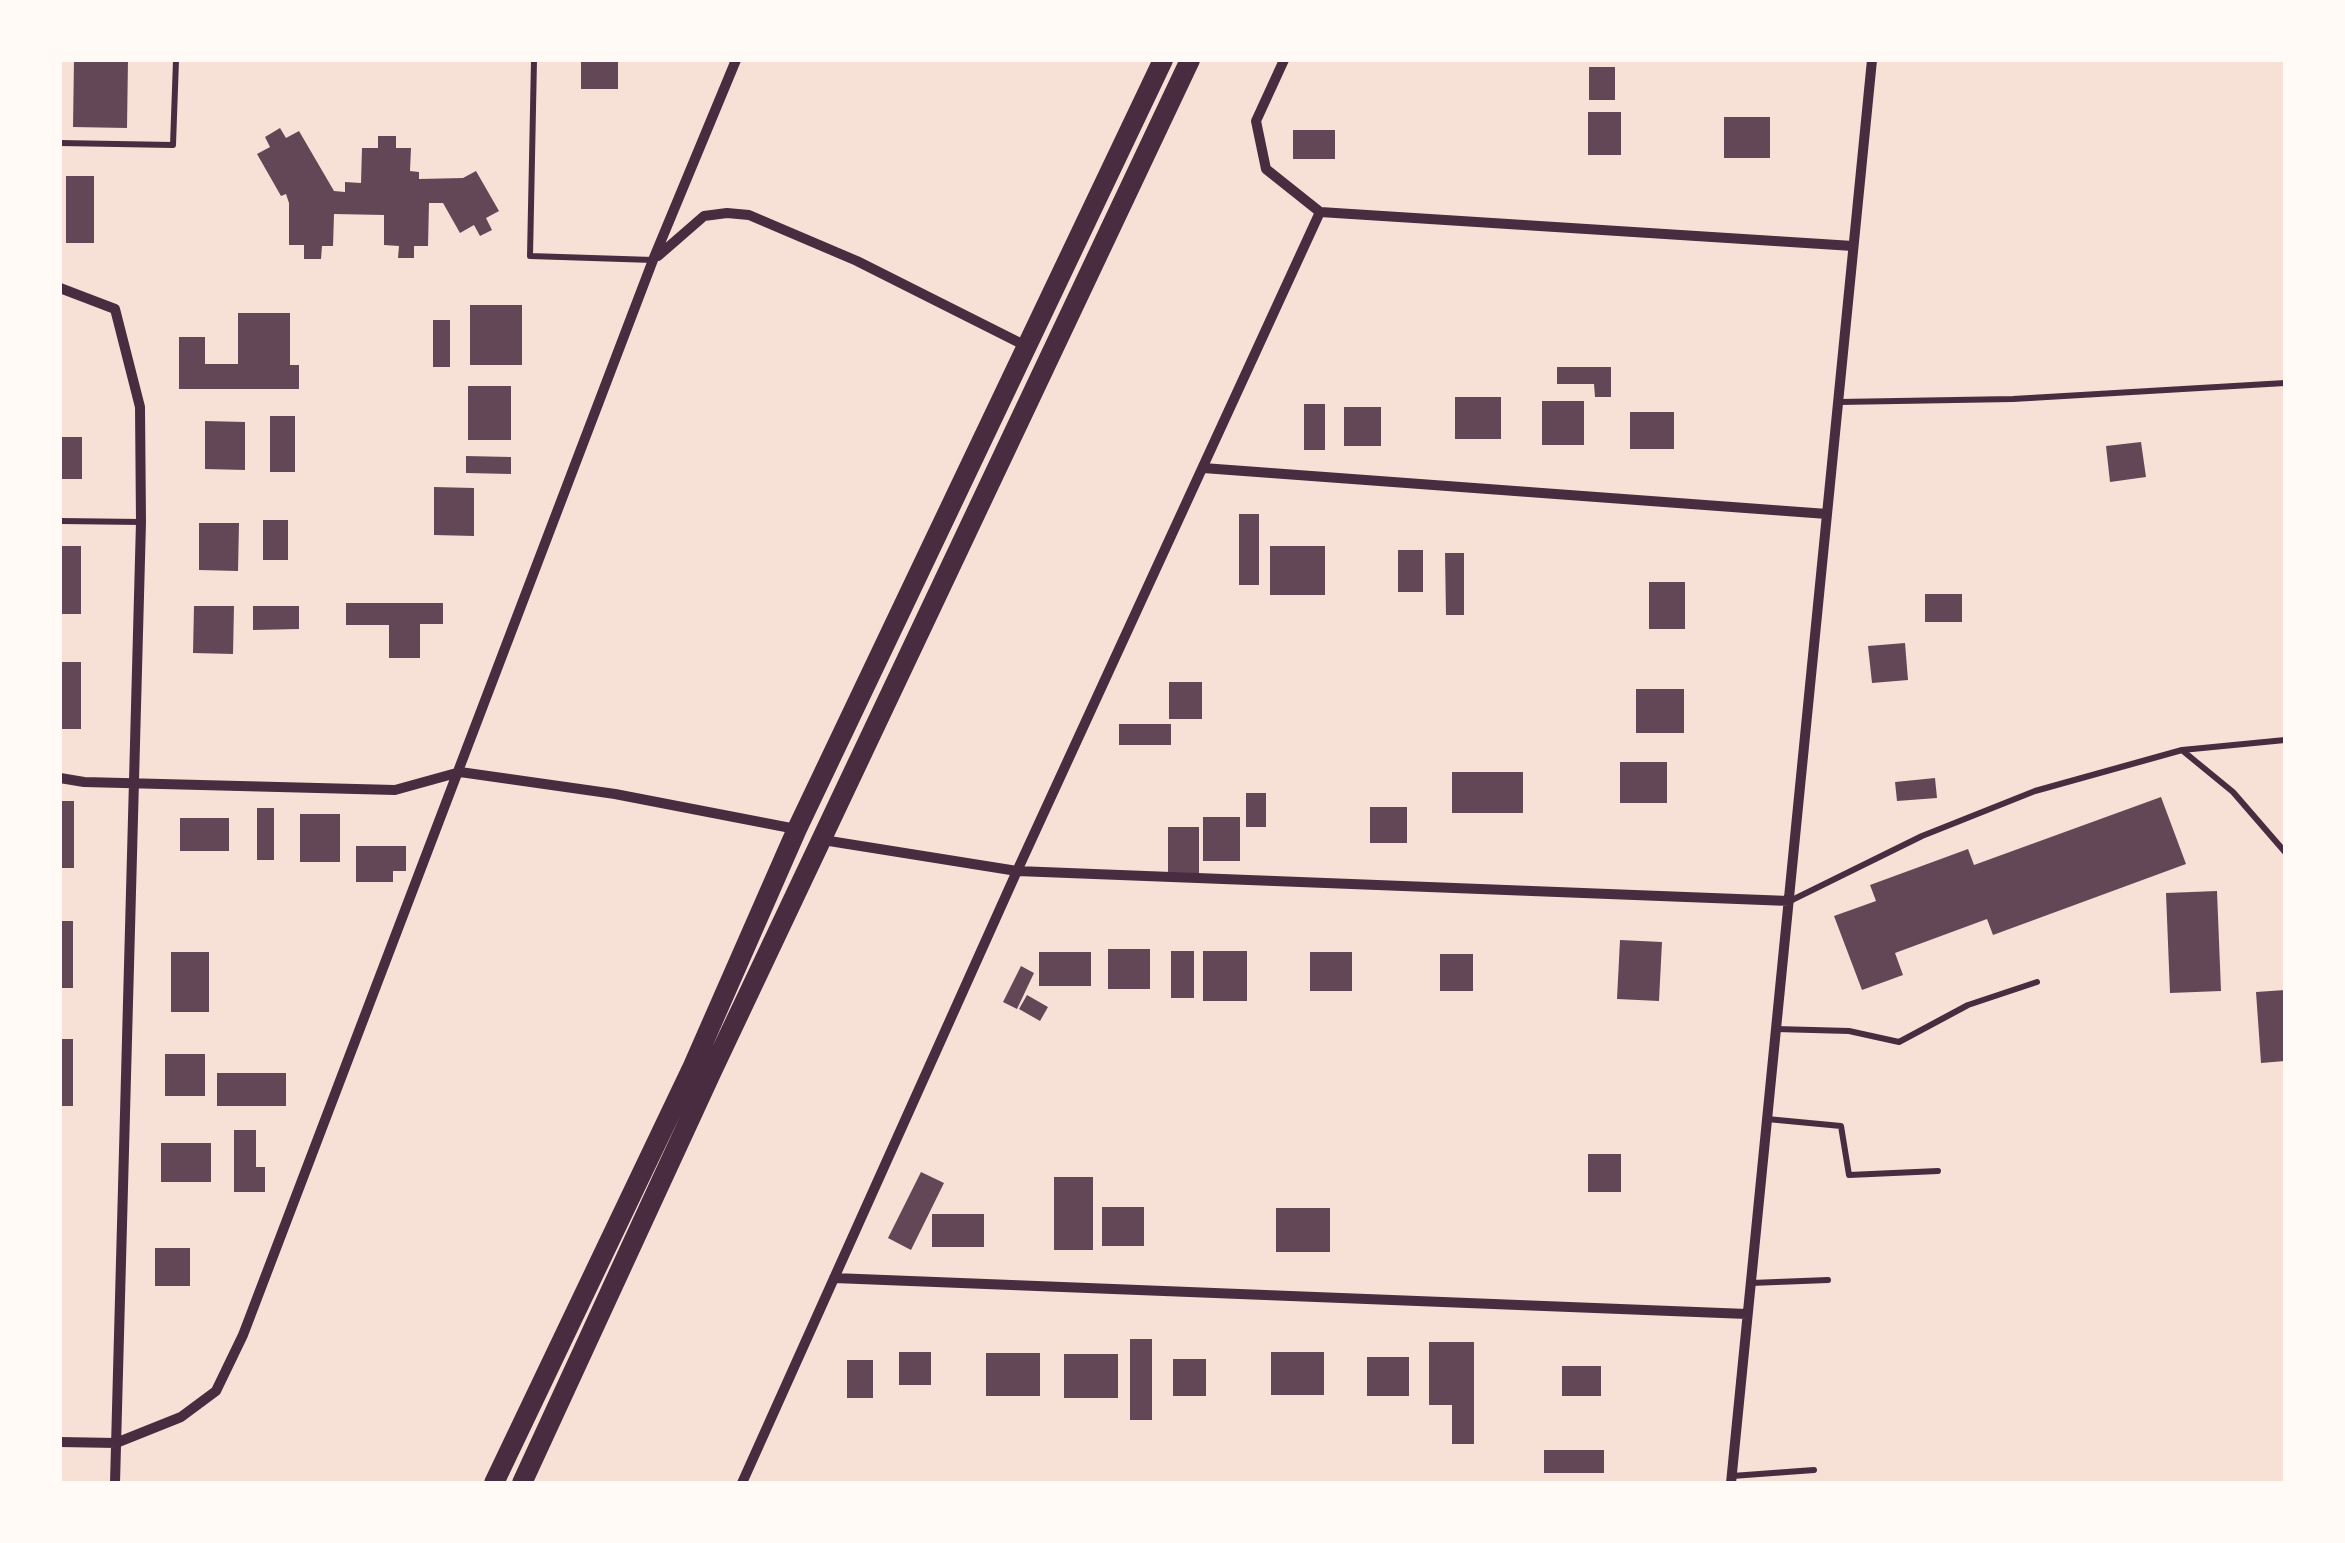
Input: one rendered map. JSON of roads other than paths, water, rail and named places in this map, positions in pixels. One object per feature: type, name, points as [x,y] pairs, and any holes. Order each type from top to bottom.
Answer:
[{"type":"main road","points":[[494,1483],[693,1066],[797,829],[1162,60]]},
{"type":"main road","points":[[522,1483],[1190,60]]},
{"type":"street","points":[[60,1442],[116,1443],[180,1417],[216,1391],[243,1335],[653,260],[736,60]]},
{"type":"street","points":[[1284,60],[1256,121],[1266,170],[1320,212],[1854,246]]},
{"type":"street","points":[[1731,1479],[1872,60]]},
{"type":"street","points":[[653,260],[704,216],[726,212],[749,215],[857,261],[1027,346]]},
{"type":"street","points":[[742,1483],[1017,871],[1320,212]]},
{"type":"street","points":[[60,288],[115,309],[140,407],[141,522],[115,1483]]},
{"type":"street","points":[[1203,468],[1827,514]]},
{"type":"street","points":[[60,778],[395,790],[460,772],[615,794],[797,829]]},
{"type":"street","points":[[823,840],[1017,871],[1788,901]]},
{"type":"street","points":[[834,1278],[1748,1314]]},
{"type":"lane","points":[[60,143],[173,146],[176,60]]},
{"type":"lane","points":[[534,60],[530,256],[653,260]]},
{"type":"lane","points":[[1838,402],[2013,399],[2285,383]]},
{"type":"lane","points":[[60,521],[141,522]]},
{"type":"lane","points":[[1788,901],[1922,836],[2035,791],[2182,750],[2285,740]]},
{"type":"lane","points":[[2182,750],[2234,792],[2285,852]]},
{"type":"lane","points":[[1776,1029],[1848,1031],[1899,1042],[1968,1006],[2037,982]]},
{"type":"lane","points":[[1767,1119],[1840,1126],[1848,1175],[1938,1170]]},
{"type":"lane","points":[[1750,1282],[1828,1280]]},
{"type":"lane","points":[[1731,1479],[1814,1470]]}]
